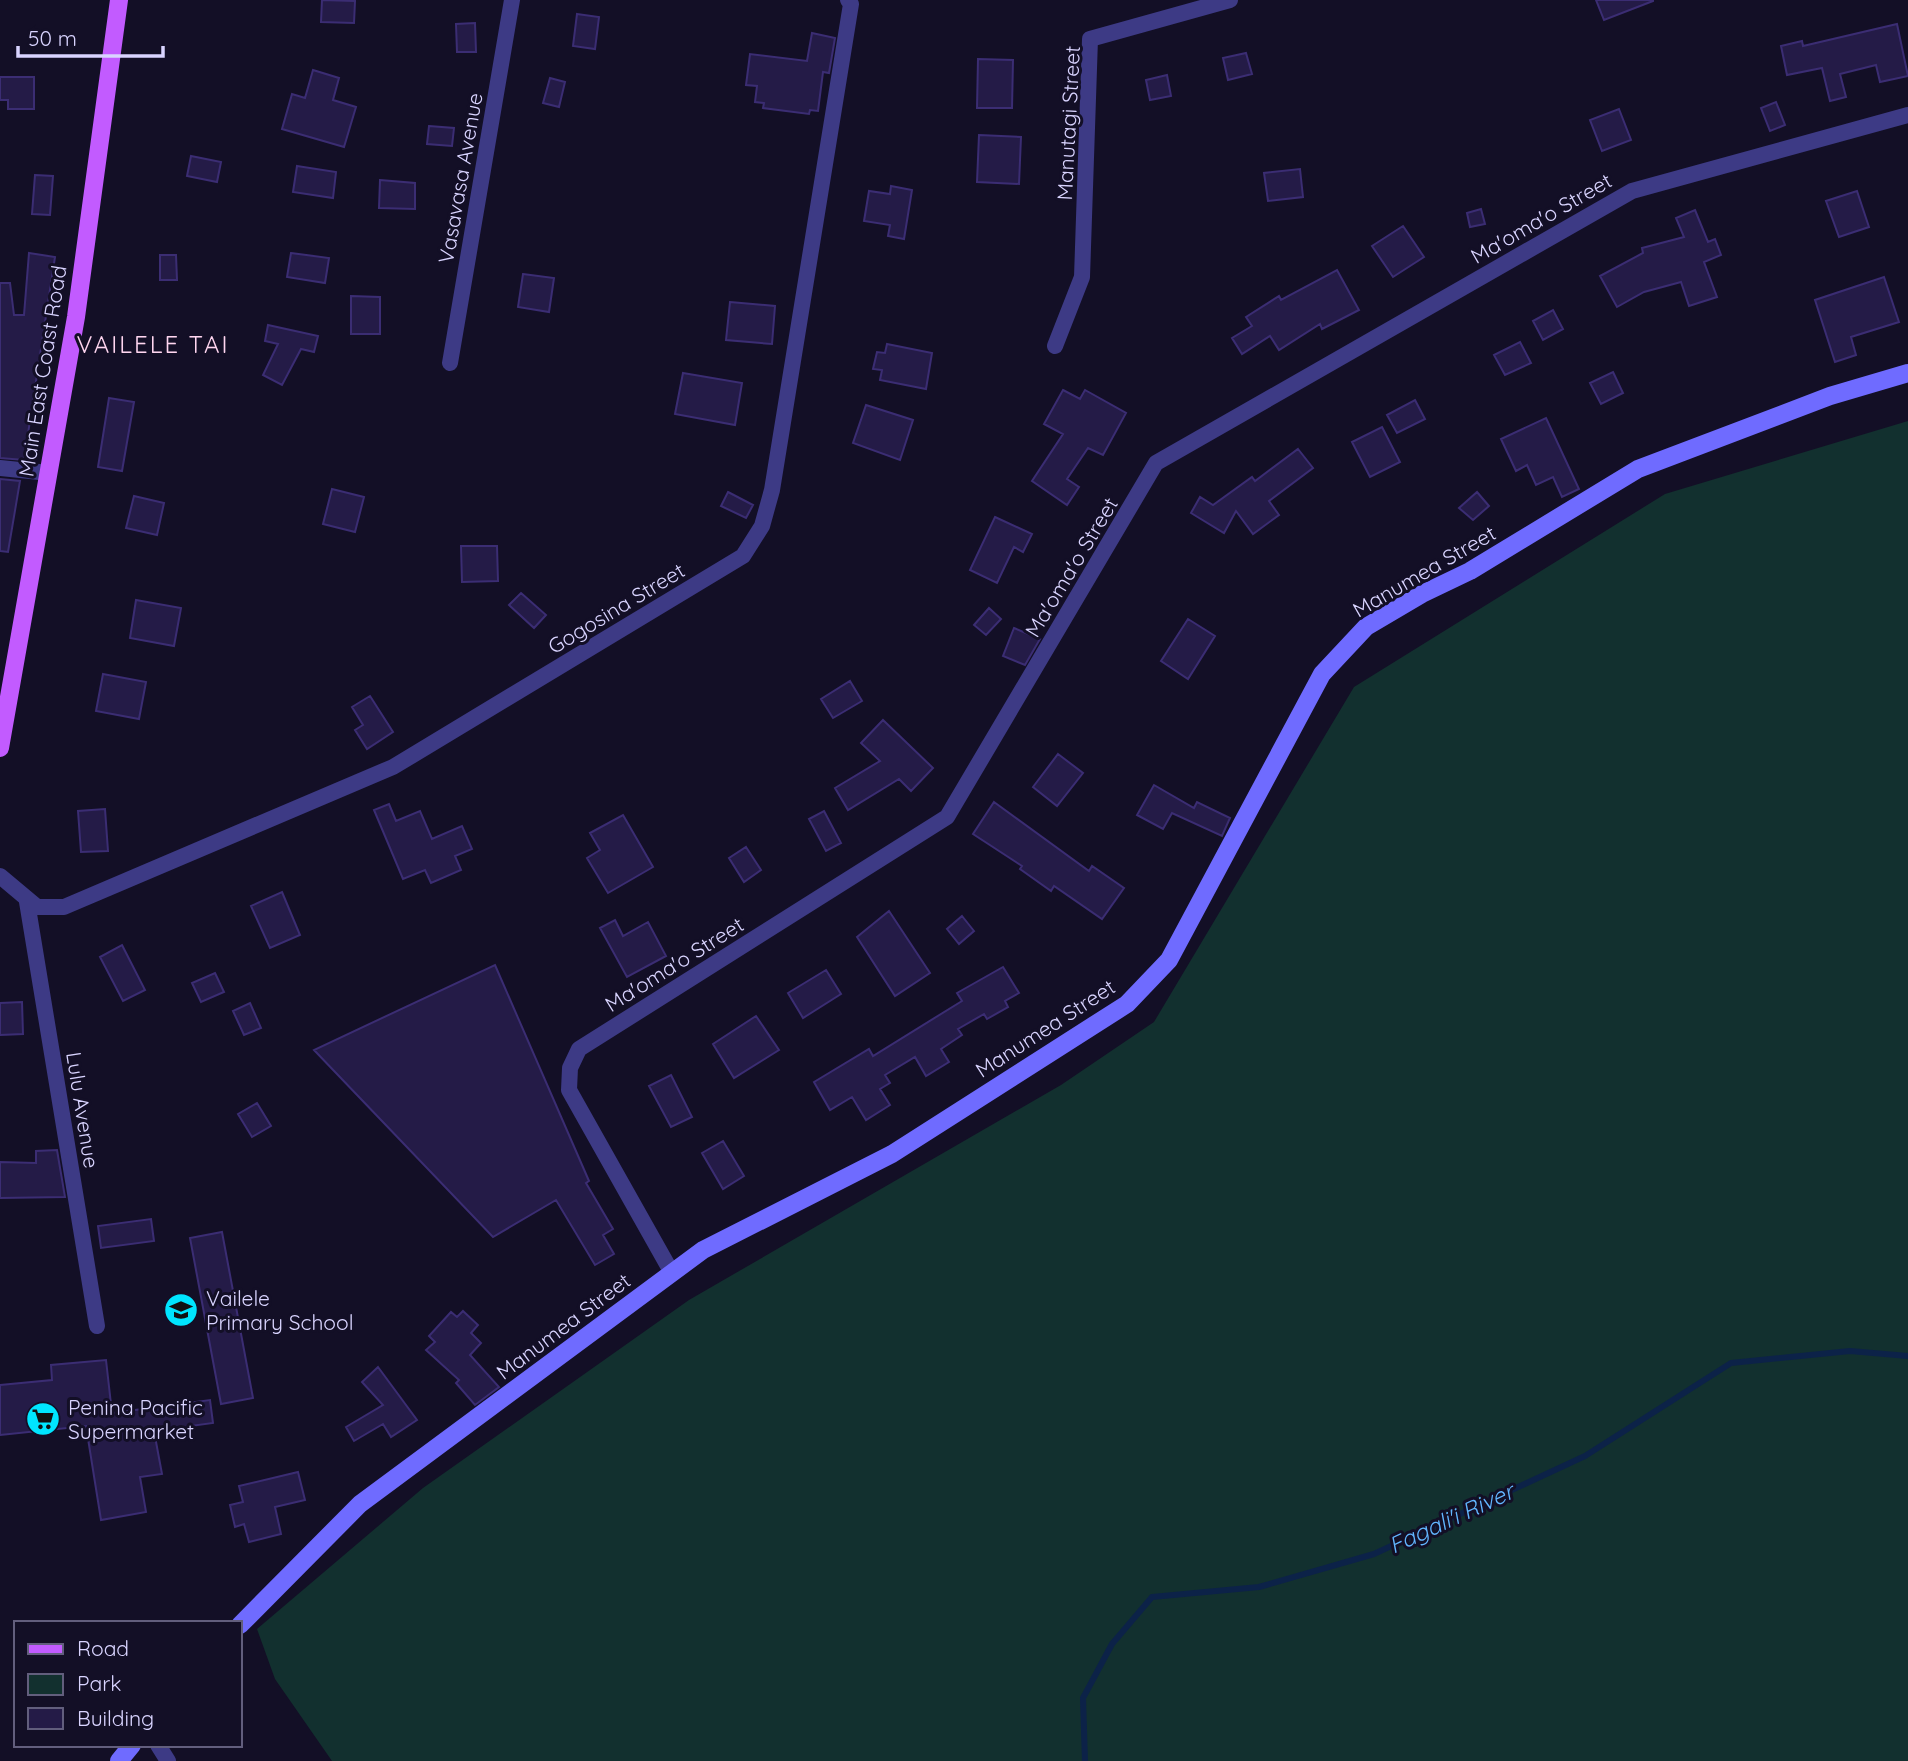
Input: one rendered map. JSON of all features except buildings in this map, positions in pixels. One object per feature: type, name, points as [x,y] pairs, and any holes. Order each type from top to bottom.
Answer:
[{"type":"main road","name":"Main East Coast Road","points":[[0,748],[76,317],[119,0]]},
{"type":"main road","name":"Manumea Street","points":[[242,1623],[359,1504],[703,1250],[892,1154],[1127,1004],[1169,960],[1322,674],[1366,627],[1470,570],[1639,470],[1829,396],[1908,373]]},
{"type":"main road","points":[[119,1761],[130,1747]]},
{"type":"street","name":"Vasavasa Avenue","points":[[450,363],[512,0]]},
{"type":"street","name":"Gogosina Street","points":[[27,901],[37,907],[64,907],[393,767],[743,556],[762,526],[772,490],[850,4],[848,0]]},
{"type":"street","name":"Manutagi Street","points":[[1055,346],[1082,277],[1090,39],[1222,1]]},
{"type":"street","name":"Ma'oma'o Street","points":[[672,1273],[569,1090],[570,1068],[579,1049],[947,817],[1156,463],[1632,191],[1908,115]]},
{"type":"street","points":[[0,468],[48,473]]},
{"type":"street","points":[[0,876],[27,901]]},
{"type":"street","name":"Lulu Avenue","points":[[27,901],[97,1326]]},
{"type":"green space","points":[[1908,421],[1908,1761],[332,1761],[275,1679],[257,1629],[423,1488],[689,1300],[1061,1085],[1154,1022],[1354,687],[1665,494]]},
{"type":"waterway","name":"Fagali'i River","points":[[1085,1761],[1083,1698],[1112,1644],[1152,1597],[1259,1587],[1374,1554],[1585,1456],[1731,1363],[1850,1351],[1908,1356]]},
{"type":"place","name":"Vailele Primary School","points":[[181,1310]]},
{"type":"place","name":"Penina Pacific Supermarket","points":[[43,1419]]},
{"type":"district","name":"VAILELE TAI","points":[[153,344]]}]
